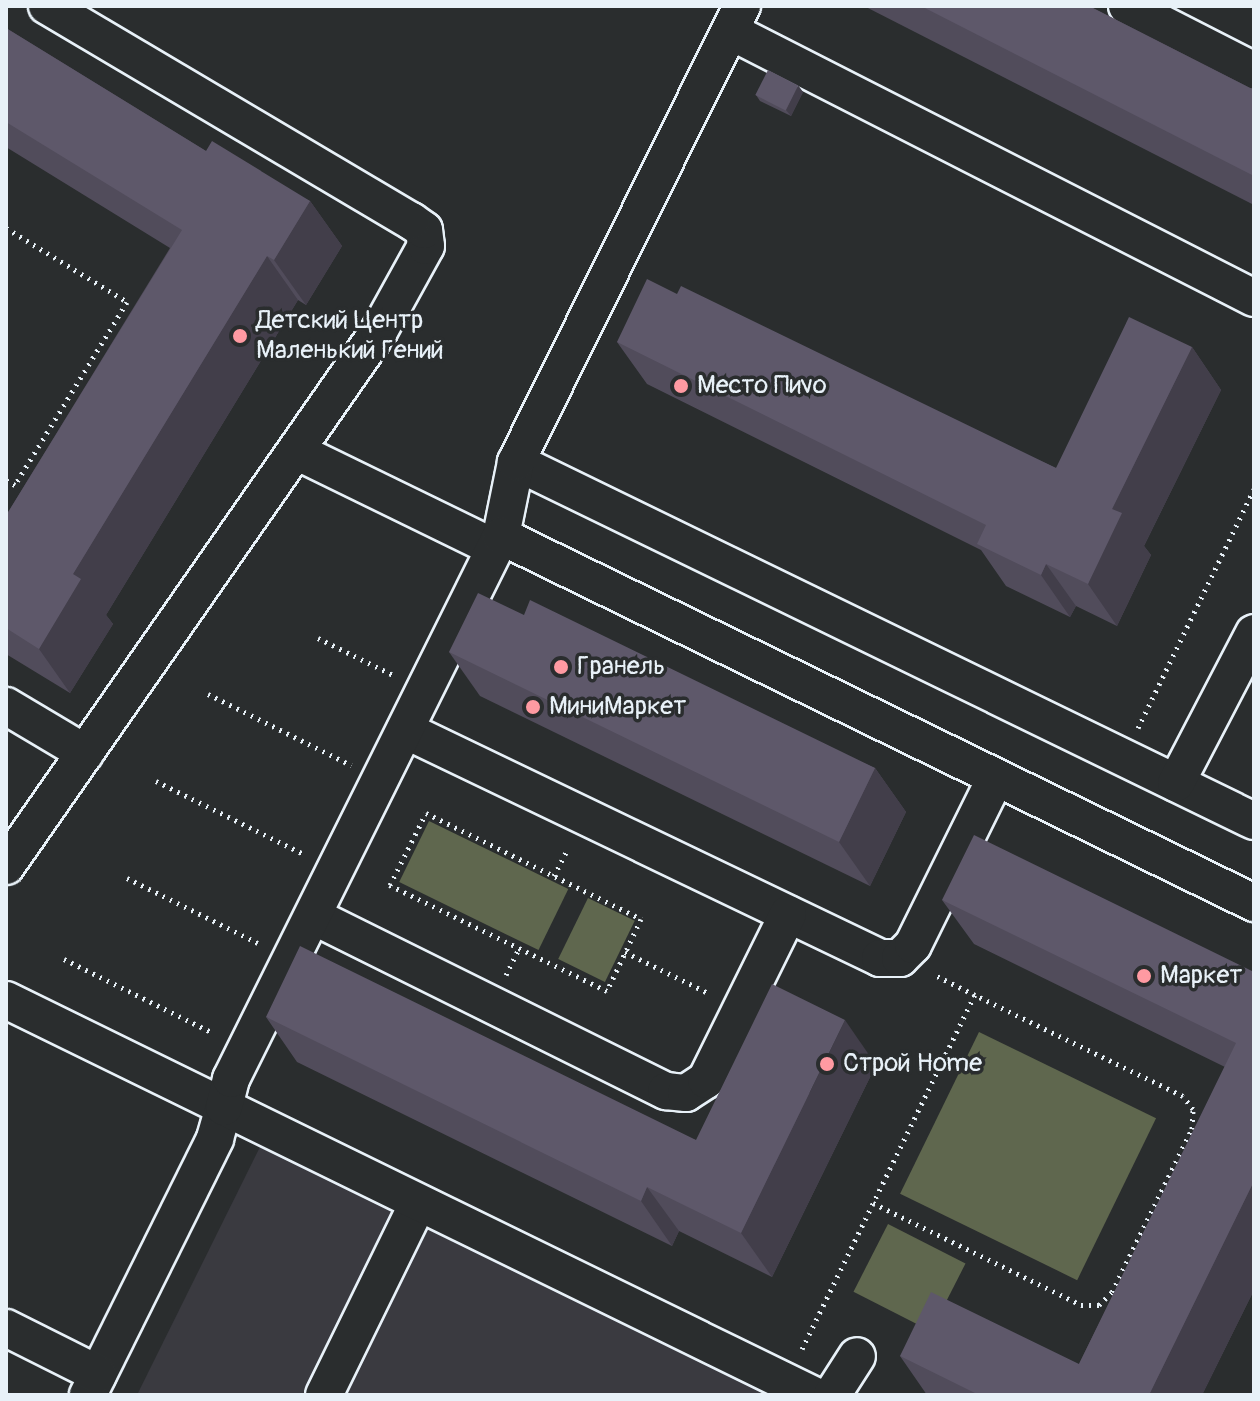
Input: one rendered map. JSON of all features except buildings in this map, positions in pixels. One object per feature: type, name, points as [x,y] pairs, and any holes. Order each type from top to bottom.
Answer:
[{"type":"lane","points":[[12,843],[85,753],[296,451],[420,265],[424,230],[47,6]]},
{"type":"lane","points":[[1127,6],[1254,71]]},
{"type":"lane","points":[[6,1328],[93,1384],[215,1139],[246,1050],[498,542],[516,462],[736,19],[1254,298]]},
{"type":"lane","points":[[296,451],[498,542],[996,777],[1254,903]]},
{"type":"lane","points":[[516,462],[1254,821]]},
{"type":"lane","points":[[1176,783],[1254,633]]},
{"type":"lane","points":[[6,706],[85,753]]},
{"type":"lane","points":[[405,730],[880,958],[900,958],[913,945],[996,777]]},
{"type":"lane","points":[[313,916],[666,1091],[686,1093],[706,1080],[788,914]]},
{"type":"lane","points":[[6,1000],[418,1203],[778,1386]]},
{"type":"lane","points":[[324,1395],[418,1203]]},
{"type":"lane","points":[[832,1395],[857,1356]]},
{"type":"path","points":[[6,228],[127,302],[15,485],[6,480]]},
{"type":"path","points":[[1124,758],[1254,489]]},
{"type":"path","points":[[318,638],[424,690]]},
{"type":"path","points":[[208,694],[380,780]]},
{"type":"path","points":[[156,781],[335,870]]},
{"type":"path","points":[[426,813],[641,919],[625,952],[607,991],[390,885],[426,813]]},
{"type":"path","points":[[127,878],[291,960]]},
{"type":"path","points":[[625,952],[741,1009]]},
{"type":"path","points":[[873,1203],[1081,1305],[1099,1305],[1125,1265],[1192,1129],[1193,1109],[1183,1096],[900,958]]},
{"type":"path","points":[[64,959],[246,1050]]},
{"type":"path","points":[[778,1386],[873,1203],[975,995]]},
{"type":"shaded area","points":[[260,1147],[776,1395],[137,1395]]},
{"type":"green space","points":[[429,821],[568,889],[539,950],[399,882]]},
{"type":"green space","points":[[588,898],[635,921],[605,982],[558,959]]},
{"type":"green space","points":[[979,1032],[1156,1118],[1077,1280],[900,1194]]},
{"type":"green space","points":[[888,1224],[966,1263],[931,1331],[853,1292]]},
{"type":"place","name":"Детский Центр Маленький Гений","points":[[240,336]]},
{"type":"place","name":"Место Пиvо","points":[[681,386]]},
{"type":"place","name":"Гранель","points":[[561,667]]},
{"type":"place","name":"МиниМаркет","points":[[533,707]]},
{"type":"place","name":"Маркет","points":[[1144,976]]},
{"type":"place","name":"Строй Home","points":[[827,1064]]}]
